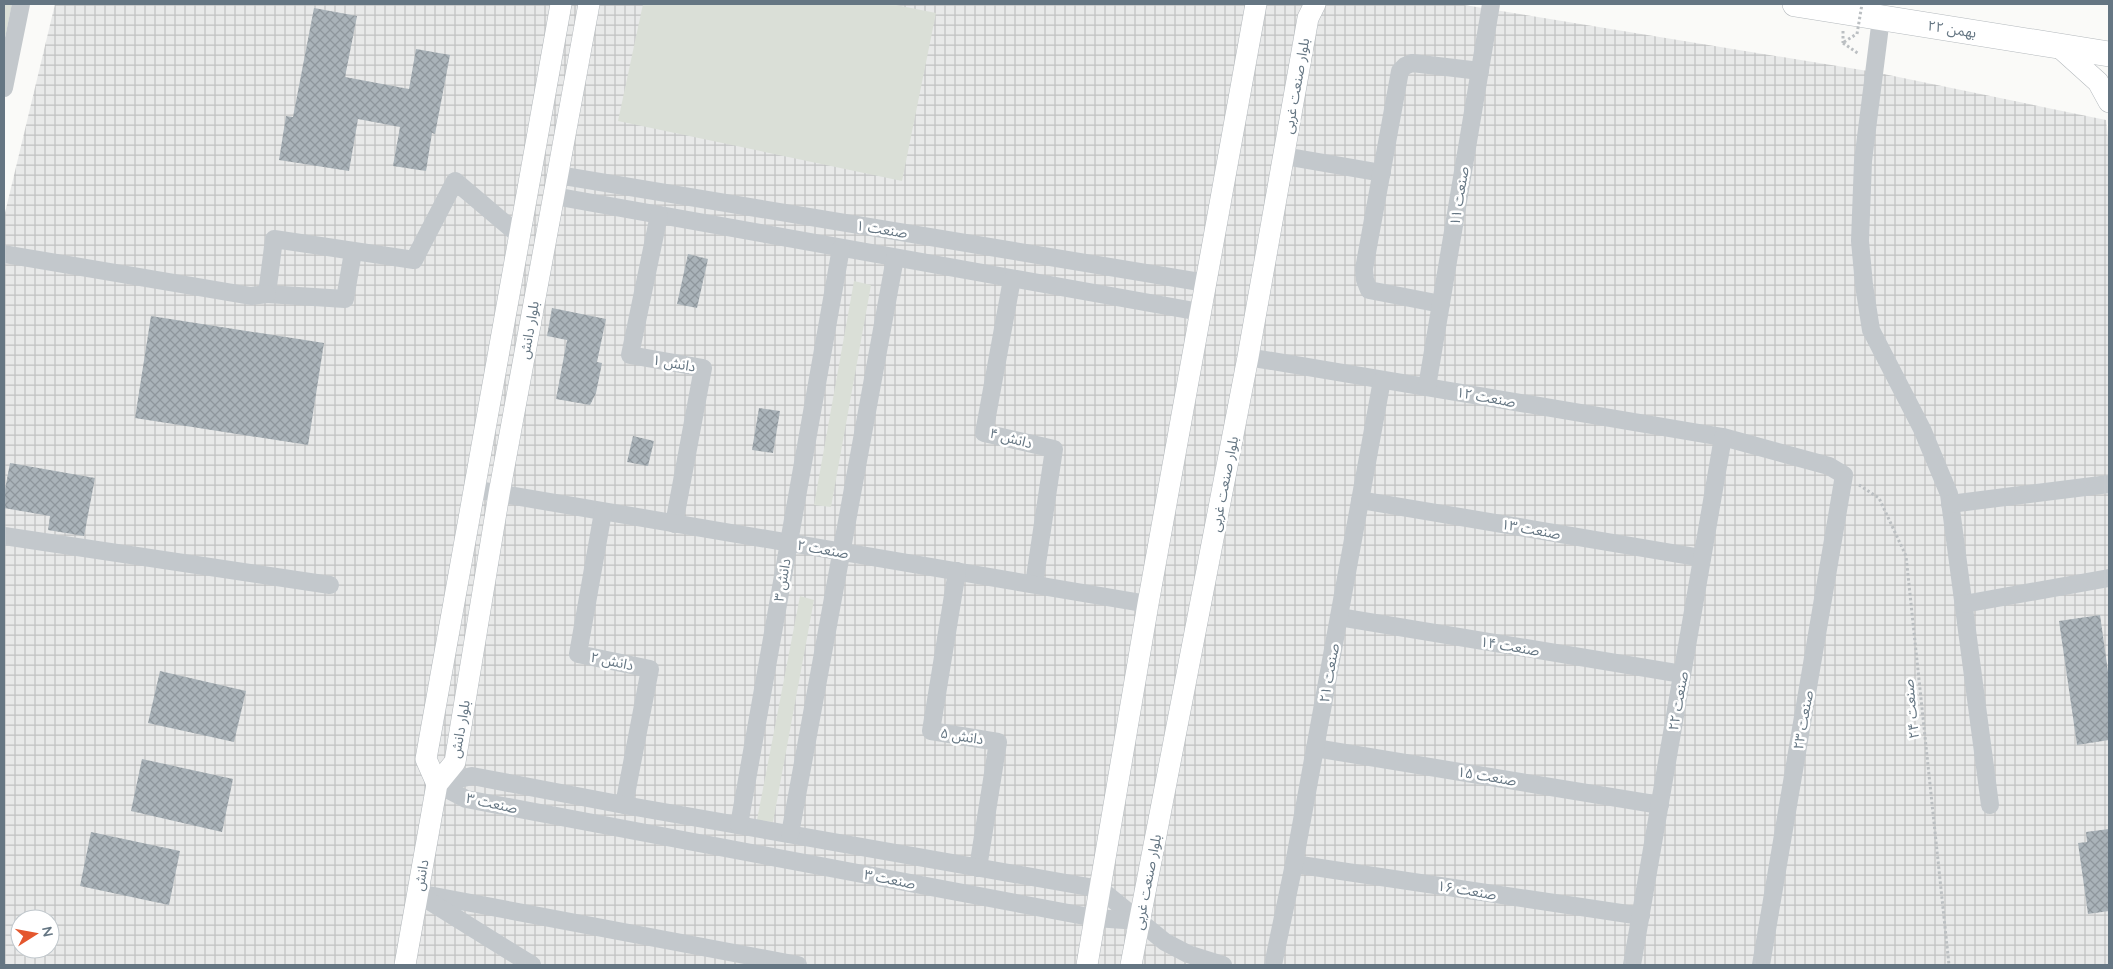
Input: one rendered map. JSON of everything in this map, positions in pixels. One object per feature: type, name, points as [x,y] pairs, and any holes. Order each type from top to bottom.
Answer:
[{"type":"highway","name":"۲۲ بهمن","points":[[1795,4],[1872,11],[2109,54]]},
{"type":"main road","name":"بلوار دانش","points":[[560,4],[426,759],[437,784],[455,762],[499,494],[589,4]]},
{"type":"main road","points":[[1087,965],[1148,604],[1257,8]]},
{"type":"main road","name":"بلوار صنعت غربی","points":[[1131,965],[1248,357],[1309,9]]},
{"type":"main road","points":[[2058,46],[2098,82],[2109,102]]},
{"type":"main road","points":[[519,235],[546,239]]},
{"type":"main road","name":"دانش","points":[[405,965],[437,784]]},
{"type":"street","points":[[4,88],[21,4]]},
{"type":"street","name":"صنعت ۱۱","points":[[1427,387],[1491,4]]},
{"type":"street","points":[[1872,11],[1860,241],[1864,285],[1871,330],[1922,429],[1949,494],[1990,805]]},
{"type":"street","points":[[1442,304],[1369,290],[1364,270],[1400,71],[1412,63],[1480,71]]},
{"type":"street","points":[[1284,156],[1382,173]]},
{"type":"street","name":"صنعت ۱","points":[[558,175],[1206,283]]},
{"type":"street","points":[[267,294],[274,239],[414,260],[455,181],[519,235]]},
{"type":"street","name":"صنعت ۱","points":[[554,196],[1200,312]]},
{"type":"street","name":"دانش ۱","points":[[659,215],[630,355],[703,368],[674,524]]},
{"type":"street","name":"دانش ۳","points":[[739,825],[841,248]]},
{"type":"street","points":[[4,254],[251,296],[267,294],[344,299],[353,252]]},
{"type":"street","points":[[790,834],[895,258]]},
{"type":"street","name":"دانش ۴","points":[[1012,279],[984,433],[1054,448],[1034,584]]},
{"type":"street","name":"صنعت ۱۲","points":[[1248,357],[1723,437],[1830,466],[1844,475]]},
{"type":"street","name":"صنعت ۲۱","points":[[1273,965],[1294,864],[1382,380]]},
{"type":"street","name":"صنعت ۲۲","points":[[1632,965],[1723,437]]},
{"type":"street","name":"صنعت ۲۳","points":[[1761,965],[1844,475]]},
{"type":"street","points":[[1950,504],[2109,484]]},
{"type":"street","name":"صنعت ۲","points":[[473,490],[1148,604]]},
{"type":"street","name":"صنعت ۱۳","points":[[1360,500],[1702,558]]},
{"type":"street","name":"دانش ۲","points":[[603,512],[578,654],[650,669],[624,805]]},
{"type":"street","points":[[4,536],[330,585]]},
{"type":"street","name":"دانش ۵","points":[[957,572],[931,731],[998,742],[978,868]]},
{"type":"street","points":[[1964,604],[2109,578]]},
{"type":"street","name":"صنعت ۱۴","points":[[1339,617],[1682,674]]},
{"type":"street","name":"صنعت ۱۵","points":[[1315,748],[1660,805]]},
{"type":"street","name":"صنعت ۳","points":[[437,784],[472,776],[624,805],[1100,889]]},
{"type":"street","name":"صنعت ۳","points":[[437,784],[466,799],[1095,918],[1140,921]]},
{"type":"street","name":"صنعت ۱۶","points":[[1294,864],[1641,916]]},
{"type":"street","points":[[1100,889],[1165,942],[1188,954],[1223,965]]},
{"type":"street","points":[[418,893],[532,965]]},
{"type":"street","points":[[418,893],[798,965]]},
{"type":"path","points":[[1843,43],[1857,34],[1872,11]]},
{"type":"path","name":"صنعت ۲۴","points":[[1844,475],[1879,498],[1906,556],[1949,965]]},
{"type":"shaded area","points":[[4,4],[12,4],[4,43]]},
{"type":"shaded area","points":[[55,4],[1458,4],[1874,72],[2106,120],[2109,147],[2109,965],[4,965],[4,217]]},
{"type":"shaded area","points":[[643,4],[891,4],[936,13],[902,181],[618,121]]},
{"type":"shaded area","points":[[854,281],[871,285],[831,507],[814,505]]},
{"type":"shaded area","points":[[800,596],[814,600],[773,822],[757,820]]},
{"type":"building","points":[[314,8],[357,16],[345,77],[409,89],[416,49],[450,55],[435,134],[432,133],[426,171],[393,166],[400,127],[358,119],[349,171],[279,160],[286,116],[293,117]]},
{"type":"building","points":[[688,254],[708,259],[697,308],[677,304]]},
{"type":"building","points":[[552,308],[606,319],[597,362],[602,363],[596,393],[590,405],[556,399],[567,340],[547,336]]},
{"type":"building","points":[[151,316],[324,343],[308,445],[135,418]]},
{"type":"building","points":[[759,408],[780,411],[773,453],[752,450]]},
{"type":"building","points":[[633,436],[654,441],[648,466],[627,462]]},
{"type":"building","points":[[10,463],[95,478],[84,536],[48,530],[50,516],[4,508],[4,495]]},
{"type":"building","points":[[2100,615],[2109,679],[2109,740],[2077,745],[2059,621]]},
{"type":"building","points":[[160,671],[246,691],[234,742],[148,723]]},
{"type":"building","points":[[142,759],[233,779],[222,832],[131,811]]},
{"type":"building","points":[[2109,829],[2109,911],[2088,914],[2078,843],[2087,842],[2086,832]]},
{"type":"building","points":[[91,832],[180,851],[169,905],[80,886]]}]
